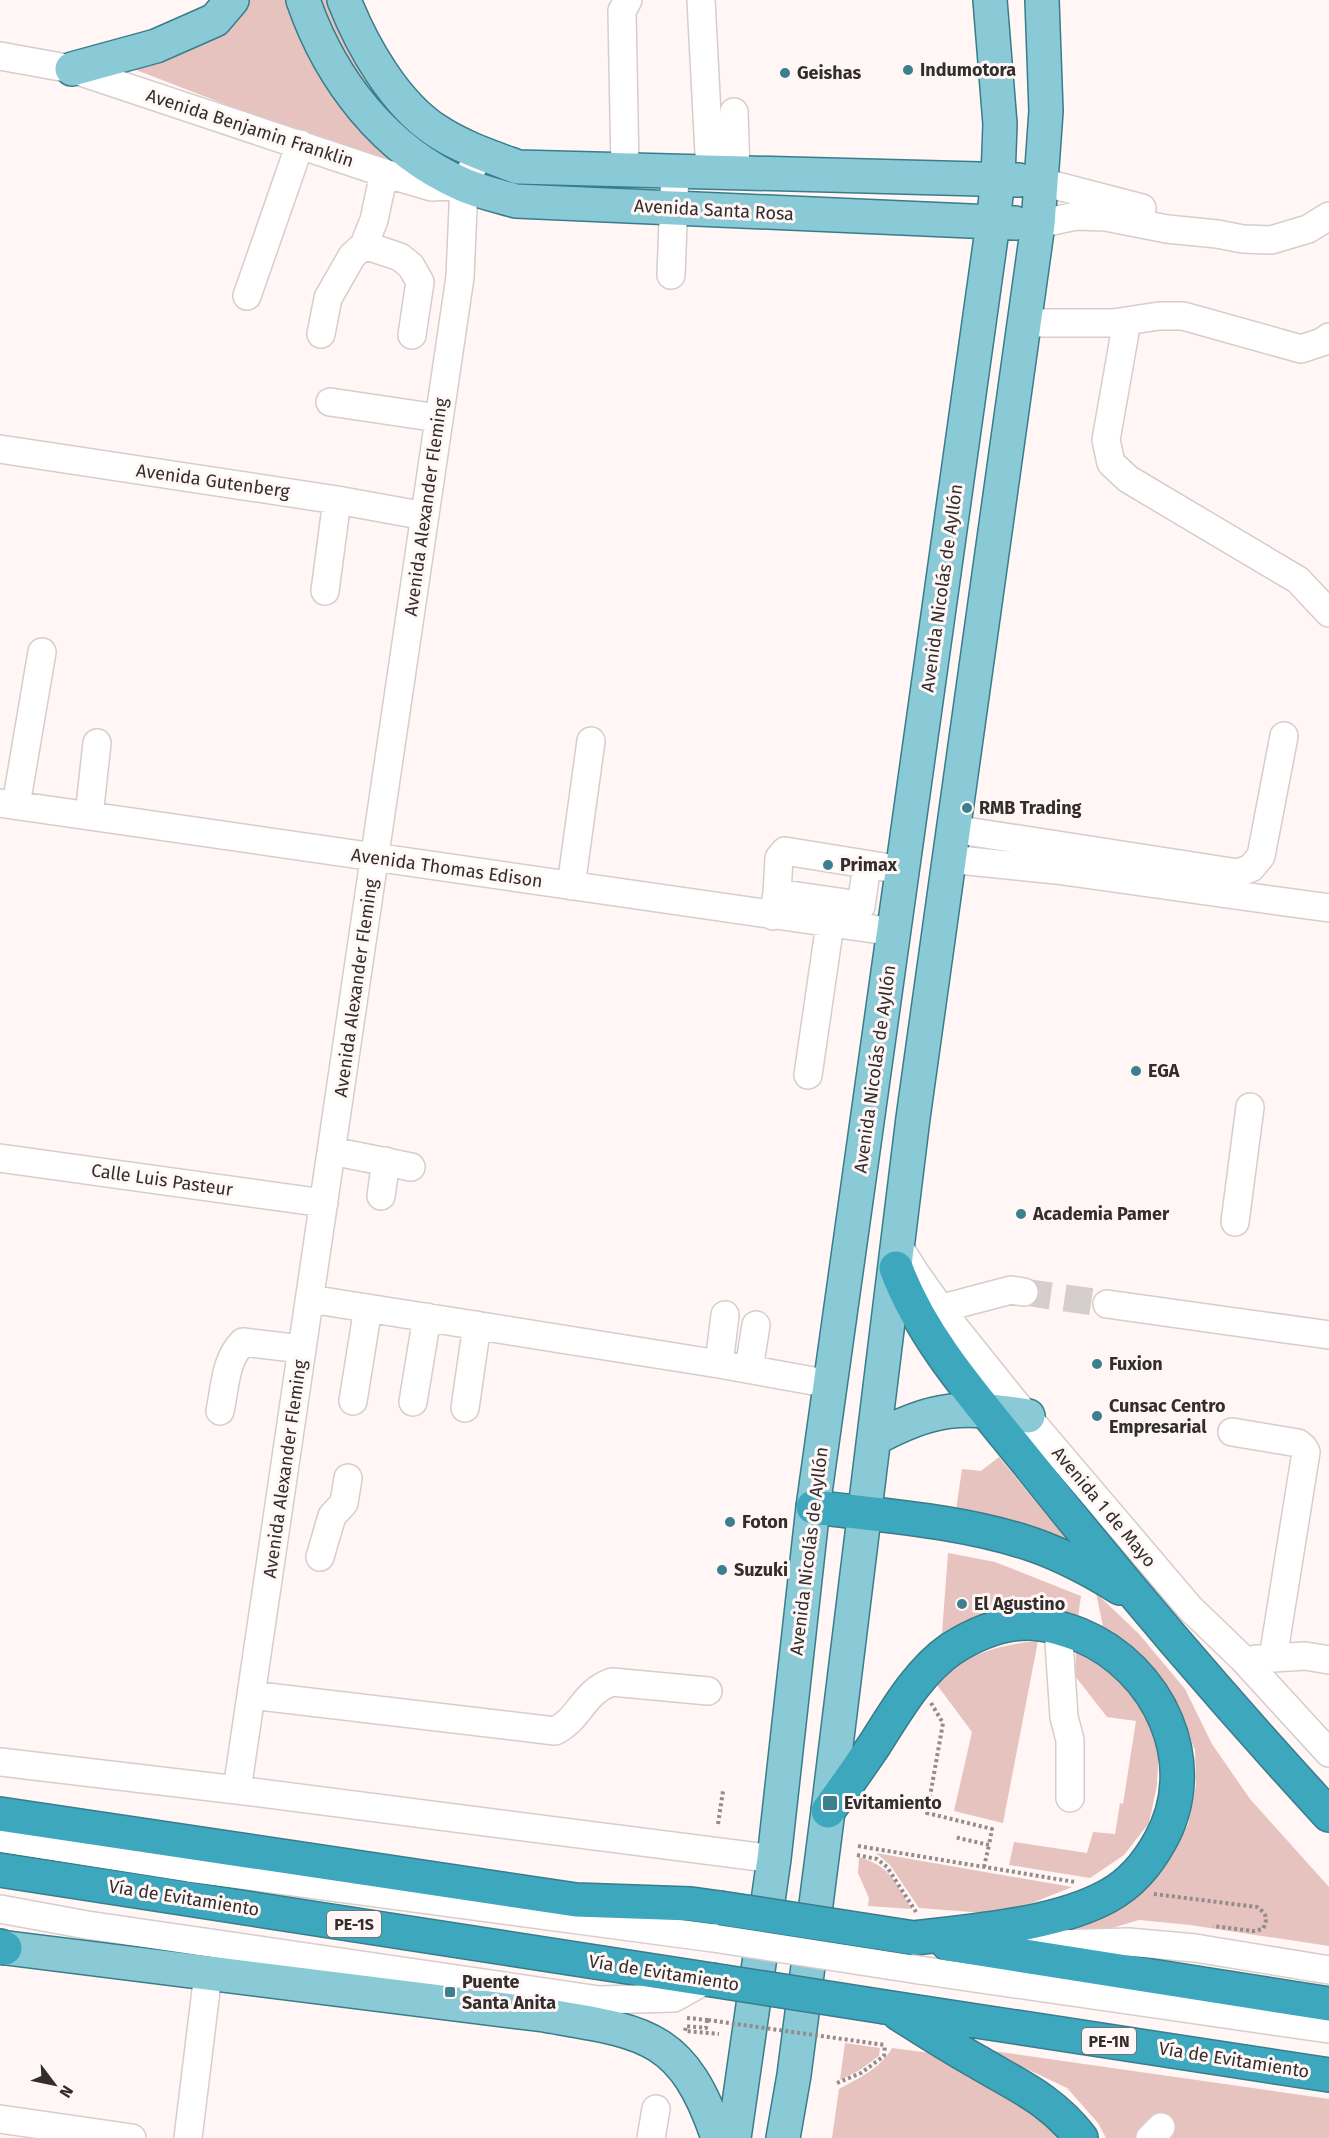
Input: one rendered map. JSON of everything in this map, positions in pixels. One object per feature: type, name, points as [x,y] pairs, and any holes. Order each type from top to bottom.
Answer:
[{"type":"highway","points":[[897,1257],[911,1304],[938,1347],[985,1410],[1150,1611],[1329,1815]]},
{"type":"highway","points":[[813,1507],[971,1529],[1035,1545],[1096,1573],[1150,1611]]},
{"type":"highway","points":[[0,1814],[576,1900],[691,1904],[716,1923],[1017,1924],[1080,1909],[1108,1896],[1134,1876],[1154,1852],[1172,1816],[1177,1780],[1174,1748],[1161,1709],[1141,1679],[1116,1656],[1086,1638],[1058,1627],[1030,1623],[1003,1626],[971,1638],[939,1658],[913,1688],[828,1811]]},
{"type":"highway","name":"Vía de Evitamiento","points":[[0,1870],[1329,2075]]},
{"type":"highway","points":[[915,1925],[978,1950],[1329,2004]]},
{"type":"highway","points":[[888,2007],[948,2045],[1041,2098],[1057,2110],[1081,2138]]},
{"type":"main road","points":[[72,69],[156,46],[215,20],[232,0]]},
{"type":"main road","name":"Avenida Santa Rosa","points":[[303,0],[312,27],[326,56],[367,115],[413,157],[464,185],[516,201],[1038,224]]},
{"type":"main road","name":"Avenida Santa Rosa","points":[[345,0],[353,23],[372,57],[406,105],[436,131],[518,167],[998,178],[1042,182]]},
{"type":"main road","name":"Avenida Nicolás de Ayllón","points":[[734,2138],[774,1859],[813,1507],[993,223],[998,178],[1000,124],[990,0]]},
{"type":"main road","points":[[783,2138],[794,2075],[828,1811],[913,1118],[1038,224],[1046,111],[1042,0]]},
{"type":"main road","points":[[874,1439],[899,1425],[926,1415],[965,1409],[1028,1416]]},
{"type":"main road","points":[[2,1947],[544,2015],[632,2032],[656,2044],[687,2072],[704,2100],[718,2138]]},
{"type":"street","points":[[625,170],[622,11],[628,0]]},
{"type":"street","points":[[701,0],[723,172]]},
{"type":"street","name":"Avenida Benjamin Franklin","points":[[0,56],[72,69],[432,187],[464,185]]},
{"type":"street","points":[[723,172],[734,112]]},
{"type":"street","points":[[248,296],[300,144]]},
{"type":"street","points":[[464,185],[480,152]]},
{"type":"street","points":[[671,275],[675,171]]},
{"type":"street","points":[[321,334],[328,298],[352,256],[364,245],[375,220],[384,173]]},
{"type":"street","name":"Avenida Santa Rosa","points":[[1042,182],[1165,214],[1217,234]]},
{"type":"street","name":"Avenida Alexander Fleming","points":[[237,1790],[459,277],[464,185]]},
{"type":"street","name":"Avenida Santa Rosa","points":[[1038,224],[1076,216],[1106,217],[1243,240],[1271,240],[1308,229],[1329,216]]},
{"type":"street","points":[[364,245],[400,257],[411,266],[420,282],[412,335]]},
{"type":"street","points":[[1024,322],[1105,323],[1159,316],[1183,316],[1301,349],[1322,342],[1329,337]]},
{"type":"street","points":[[1127,321],[1106,440],[1111,463],[1128,478],[1298,580],[1329,613]]},
{"type":"street","points":[[330,402],[438,418]]},
{"type":"street","name":"Avenida Gutenberg","points":[[0,449],[337,500],[424,516]]},
{"type":"street","points":[[326,591],[337,500]]},
{"type":"street","points":[[8,804],[42,652]]},
{"type":"street","points":[[951,844],[1238,873],[1251,868],[1261,856],[1284,736]]},
{"type":"street","points":[[571,886],[591,741]]},
{"type":"street","points":[[89,816],[97,743]]},
{"type":"street","name":"Avenida Thomas Edison","points":[[8,804],[571,886],[775,904],[894,932]]},
{"type":"street","points":[[951,844],[1056,870],[1329,908]]},
{"type":"street","points":[[775,904],[779,858],[785,851],[902,870]]},
{"type":"street","points":[[807,1075],[840,918],[861,906],[867,865]]},
{"type":"street","points":[[1235,1222],[1251,1107]]},
{"type":"street","points":[[332,1151],[399,1164],[381,1196]]},
{"type":"street","name":"Calle Luis Pasteur","points":[[0,1158],[324,1203]]},
{"type":"street","name":"Avenida 1 de Mayo","points":[[897,1257],[1190,1608],[1243,1659],[1329,1753]]},
{"type":"street","points":[[939,1309],[1011,1290],[1024,1292]]},
{"type":"street","points":[[310,1299],[830,1384]]},
{"type":"street","points":[[1107,1304],[1329,1335]]},
{"type":"street","points":[[353,1401],[368,1308]]},
{"type":"street","points":[[718,1364],[725,1316]]},
{"type":"street","points":[[413,1402],[427,1317]]},
{"type":"street","points":[[465,1408],[477,1325]]},
{"type":"street","points":[[749,1369],[756,1325]]},
{"type":"street","points":[[220,1411],[230,1361],[235,1350],[243,1342],[303,1349]]},
{"type":"street","points":[[1232,1432],[1298,1443],[1306,1452],[1273,1658]]},
{"type":"street","points":[[320,1557],[332,1516],[344,1503],[348,1478]]},
{"type":"street","points":[[1058,1627],[1064,1717],[1071,1740],[1070,1798]]},
{"type":"street","points":[[1243,1659],[1305,1656],[1329,1660]]},
{"type":"street","points":[[251,1695],[555,1731],[564,1727],[600,1686],[612,1682],[708,1691]]},
{"type":"street","points":[[1222,1695],[1237,1700],[1329,1798]]},
{"type":"street","points":[[0,1762],[774,1859]]},
{"type":"street","points":[[0,1838],[189,1868],[716,1923],[919,1970],[1329,2029]]},
{"type":"street","points":[[0,1909],[87,1925],[599,2000],[674,1998],[710,1979]]},
{"type":"street","points":[[978,1950],[1023,1944],[1128,1942],[1195,1948],[1329,1970]]},
{"type":"street","points":[[188,2138],[208,1974]]},
{"type":"street","points":[[651,2138],[656,2109]]},
{"type":"street","points":[[0,2119],[132,2138]]},
{"type":"path","points":[[926,1695],[943,1723],[927,1813],[992,1828],[984,1867]]},
{"type":"path","points":[[718,1824],[723,1791]]},
{"type":"path","points":[[954,1837],[988,1845]]},
{"type":"path","points":[[858,1846],[1076,1882]]},
{"type":"path","points":[[857,1855],[877,1859],[887,1867],[915,1925]]},
{"type":"path","points":[[1154,1894],[1257,1907],[1265,1913],[1267,1921],[1263,1929],[1253,1931],[1208,1925]]},
{"type":"path","points":[[719,2034],[686,2031],[686,2026],[706,2028],[708,2020],[885,2045],[884,2056],[861,2073],[837,2083]]},
{"type":"shaded area","points":[[240,0],[299,0],[427,173],[380,164],[118,63]]},
{"type":"shaded area","points":[[319,0],[333,0],[396,109],[380,113],[342,52]]},
{"type":"shaded area","points":[[999,1457],[1076,1551],[955,1517],[962,1469],[981,1471]]},
{"type":"shaded area","points":[[948,1553],[995,1562],[1081,1596],[1078,1617],[1032,1609],[997,1610],[942,1633]]},
{"type":"shaded area","points":[[1096,1593],[1139,1634],[1185,1689],[1212,1744],[1250,1799],[1329,1887],[1329,1946],[1190,1925],[1139,1920],[1102,1931],[1080,1932],[1074,1921],[1166,1861],[1188,1825],[1196,1785],[1195,1750],[1179,1710],[1160,1679],[1121,1640],[1103,1626]]},
{"type":"shaded area","points":[[1038,1641],[1003,1823],[954,1811],[972,1732],[937,1685],[958,1665],[983,1652]]},
{"type":"shaded area","points":[[1076,1650],[1099,1660],[1124,1681],[1147,1715],[1159,1747],[1157,1785],[1149,1823],[1124,1855],[1090,1878],[1009,1865],[1014,1842],[1087,1853],[1093,1832],[1115,1834],[1120,1803],[1123,1804],[1136,1721],[1107,1717],[1075,1676]]},
{"type":"shaded area","points":[[876,1853],[1072,1887],[1032,1903],[985,1913],[919,1908],[890,1865]]},
{"type":"shaded area","points":[[859,1857],[886,1871],[912,1909],[868,1906],[869,1898],[858,1873]]},
{"type":"shaded area","points":[[845,2043],[880,2048],[879,2056],[840,2080]]},
{"type":"shaded area","points":[[892,2048],[930,2053],[992,2080],[1068,2138],[832,2138],[839,2089],[876,2067]]},
{"type":"shaded area","points":[[987,2050],[1329,2099],[1329,2138],[1106,2138],[1098,2123],[1067,2088]]},
{"type":"tunnel","points":[[1024,1292],[1107,1304]]},
{"type":"place","name":"Indumotora","points":[[908,70]]},
{"type":"place","name":"Geishas","points":[[785,73]]},
{"type":"place","name":"RMB Trading","points":[[967,808]]},
{"type":"place","name":"Primax","points":[[828,865]]},
{"type":"place","name":"EGA","points":[[1136,1071]]},
{"type":"place","name":"Academia Pamer","points":[[1021,1214]]},
{"type":"place","name":"Fuxion","points":[[1097,1364]]},
{"type":"place","name":"Cunsac Centro Empresarial","points":[[1097,1416]]},
{"type":"place","name":"Foton","points":[[730,1522]]},
{"type":"place","name":"Suzuki","points":[[722,1570]]},
{"type":"place","name":"El Agustino","points":[[962,1604]]},
{"type":"place","name":"Evitamiento","points":[[830,1803]]},
{"type":"place","name":"Puente Santa Anita","points":[[450,1992]]}]
